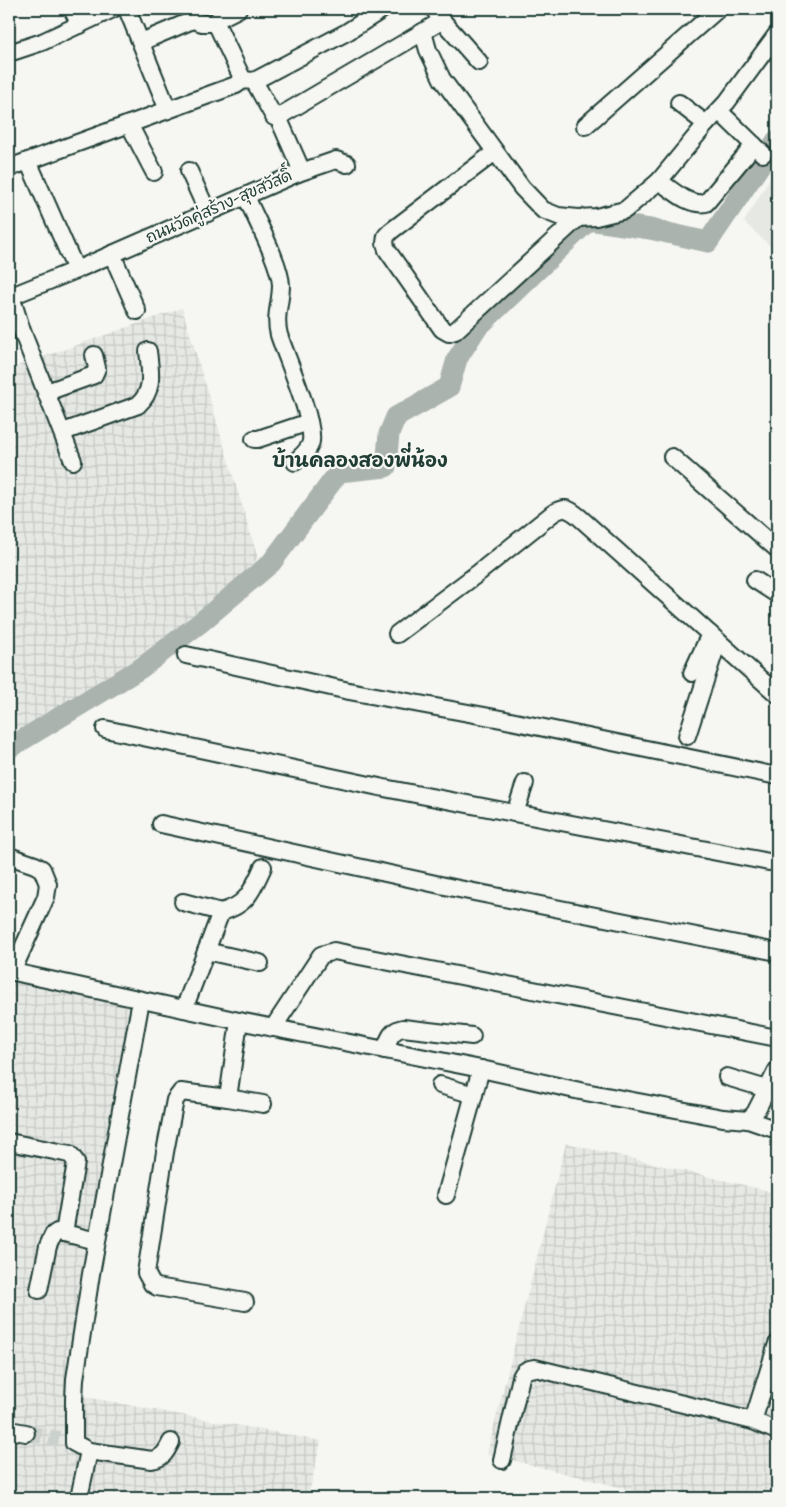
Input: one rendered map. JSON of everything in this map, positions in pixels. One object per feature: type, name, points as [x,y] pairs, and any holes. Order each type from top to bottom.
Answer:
[{"type":"street","points":[[72,9],[80,25]]},
{"type":"street","points":[[9,53],[42,42],[113,9]]},
{"type":"street","points":[[128,9],[168,110]]},
{"type":"street","points":[[141,42],[191,14],[202,24],[216,23],[218,19],[238,9]]},
{"type":"street","points":[[9,168],[248,81],[347,32],[383,9]]},
{"type":"street","points":[[585,126],[718,9]]},
{"type":"street","points":[[278,117],[438,23],[437,13]]},
{"type":"street","points":[[437,13],[479,62]]},
{"type":"street","name":"ถนนวัดคู่สร้าง-สุขสวัสดิ์","points":[[10,296],[76,270],[298,173],[300,167],[278,117],[274,117],[248,81],[216,23]]},
{"type":"street","points":[[423,32],[428,50],[442,79],[522,188],[543,210],[558,216],[578,218],[596,217],[625,210],[659,181],[719,111],[777,34]]},
{"type":"street","points":[[679,103],[706,124]]},
{"type":"street","points":[[659,181],[691,203],[698,205],[706,204],[759,149],[719,111]]},
{"type":"street","points":[[129,124],[154,172]]},
{"type":"street","points":[[495,152],[408,217],[386,236],[387,250],[442,329],[449,333],[455,331],[578,218]]},
{"type":"street","points":[[298,173],[336,160],[347,164]]},
{"type":"street","points":[[28,161],[76,270]]},
{"type":"street","points":[[189,171],[208,212]]},
{"type":"street","points":[[246,196],[279,275],[281,286],[276,321],[309,422],[311,443],[306,452],[295,462]]},
{"type":"street","points":[[112,254],[137,311]]},
{"type":"street","points":[[10,296],[73,461]]},
{"type":"street","points":[[63,432],[138,405],[144,400],[151,382],[148,351]]},
{"type":"street","points":[[47,392],[94,375],[97,372],[94,355]]},
{"type":"street","points":[[254,439],[309,422]]},
{"type":"street","points":[[672,457],[777,550]]},
{"type":"street","points":[[397,634],[559,509],[572,511],[777,694]]},
{"type":"street","points":[[755,580],[777,593]]},
{"type":"street","points":[[692,673],[714,638]]},
{"type":"street","points":[[686,736],[714,638]]},
{"type":"street","points":[[186,655],[349,691],[501,719],[777,776]]},
{"type":"street","points":[[105,729],[260,762],[769,862]]},
{"type":"street","points":[[515,813],[525,782]]},
{"type":"street","points":[[161,824],[454,888],[777,952]]},
{"type":"street","points":[[9,856],[42,869],[48,884],[46,897],[15,952],[10,972],[239,1021],[590,1092],[723,1118],[748,1120],[777,1130]]},
{"type":"street","points":[[183,902],[221,912],[240,906],[248,898],[263,867]]},
{"type":"street","points":[[184,1009],[221,912]]},
{"type":"street","points":[[206,951],[260,963]]},
{"type":"street","points":[[273,1028],[321,955],[334,951],[777,1038]]},
{"type":"street","points":[[80,1498],[74,1444],[76,1379],[97,1241],[141,1000]]},
{"type":"street","points":[[228,1098],[239,1021]]},
{"type":"street","points":[[385,1050],[392,1033],[397,1028],[472,1036]]},
{"type":"street","points":[[446,1195],[482,1069]]},
{"type":"street","points":[[748,1120],[755,1114],[777,1070]]},
{"type":"street","points":[[727,1077],[767,1089]]},
{"type":"street","points":[[440,1085],[474,1095]]},
{"type":"street","points":[[245,1302],[158,1288],[152,1284],[146,1273],[163,1161],[175,1100],[181,1092],[263,1104]]},
{"type":"street","points":[[9,1142],[64,1153],[73,1157],[76,1162],[64,1233]]},
{"type":"street","points":[[39,1290],[51,1238],[57,1232],[97,1241]]},
{"type":"street","points":[[753,1421],[777,1344]]},
{"type":"street","points":[[502,1460],[521,1377],[528,1369],[535,1368],[753,1421],[777,1431]]},
{"type":"street","points":[[9,1430],[26,1434]]},
{"type":"street","points":[[74,1444],[152,1460],[159,1459],[164,1455],[171,1442]]},
{"type":"shaded area","points":[[777,167],[777,252],[744,222]]},
{"type":"shaded area","points":[[182,308],[258,558],[230,590],[127,664],[9,742],[9,369]]},
{"type":"shaded area","points":[[9,979],[148,1007],[80,1396],[321,1441],[308,1498],[9,1498]]},
{"type":"shaded area","points":[[566,1143],[777,1193],[777,1498],[664,1498],[487,1454]]},
{"type":"waterway","points":[[9,748],[141,668],[200,623],[271,563],[339,472],[386,467],[389,434],[396,417],[449,387],[457,359],[476,329],[589,220],[650,229],[708,242],[777,140]]},
{"type":"tunnel","points":[[26,1433],[59,1439]]},
{"type":"district","name":"บ้านคลองสองพี่น้อง","points":[[360,462]]}]
